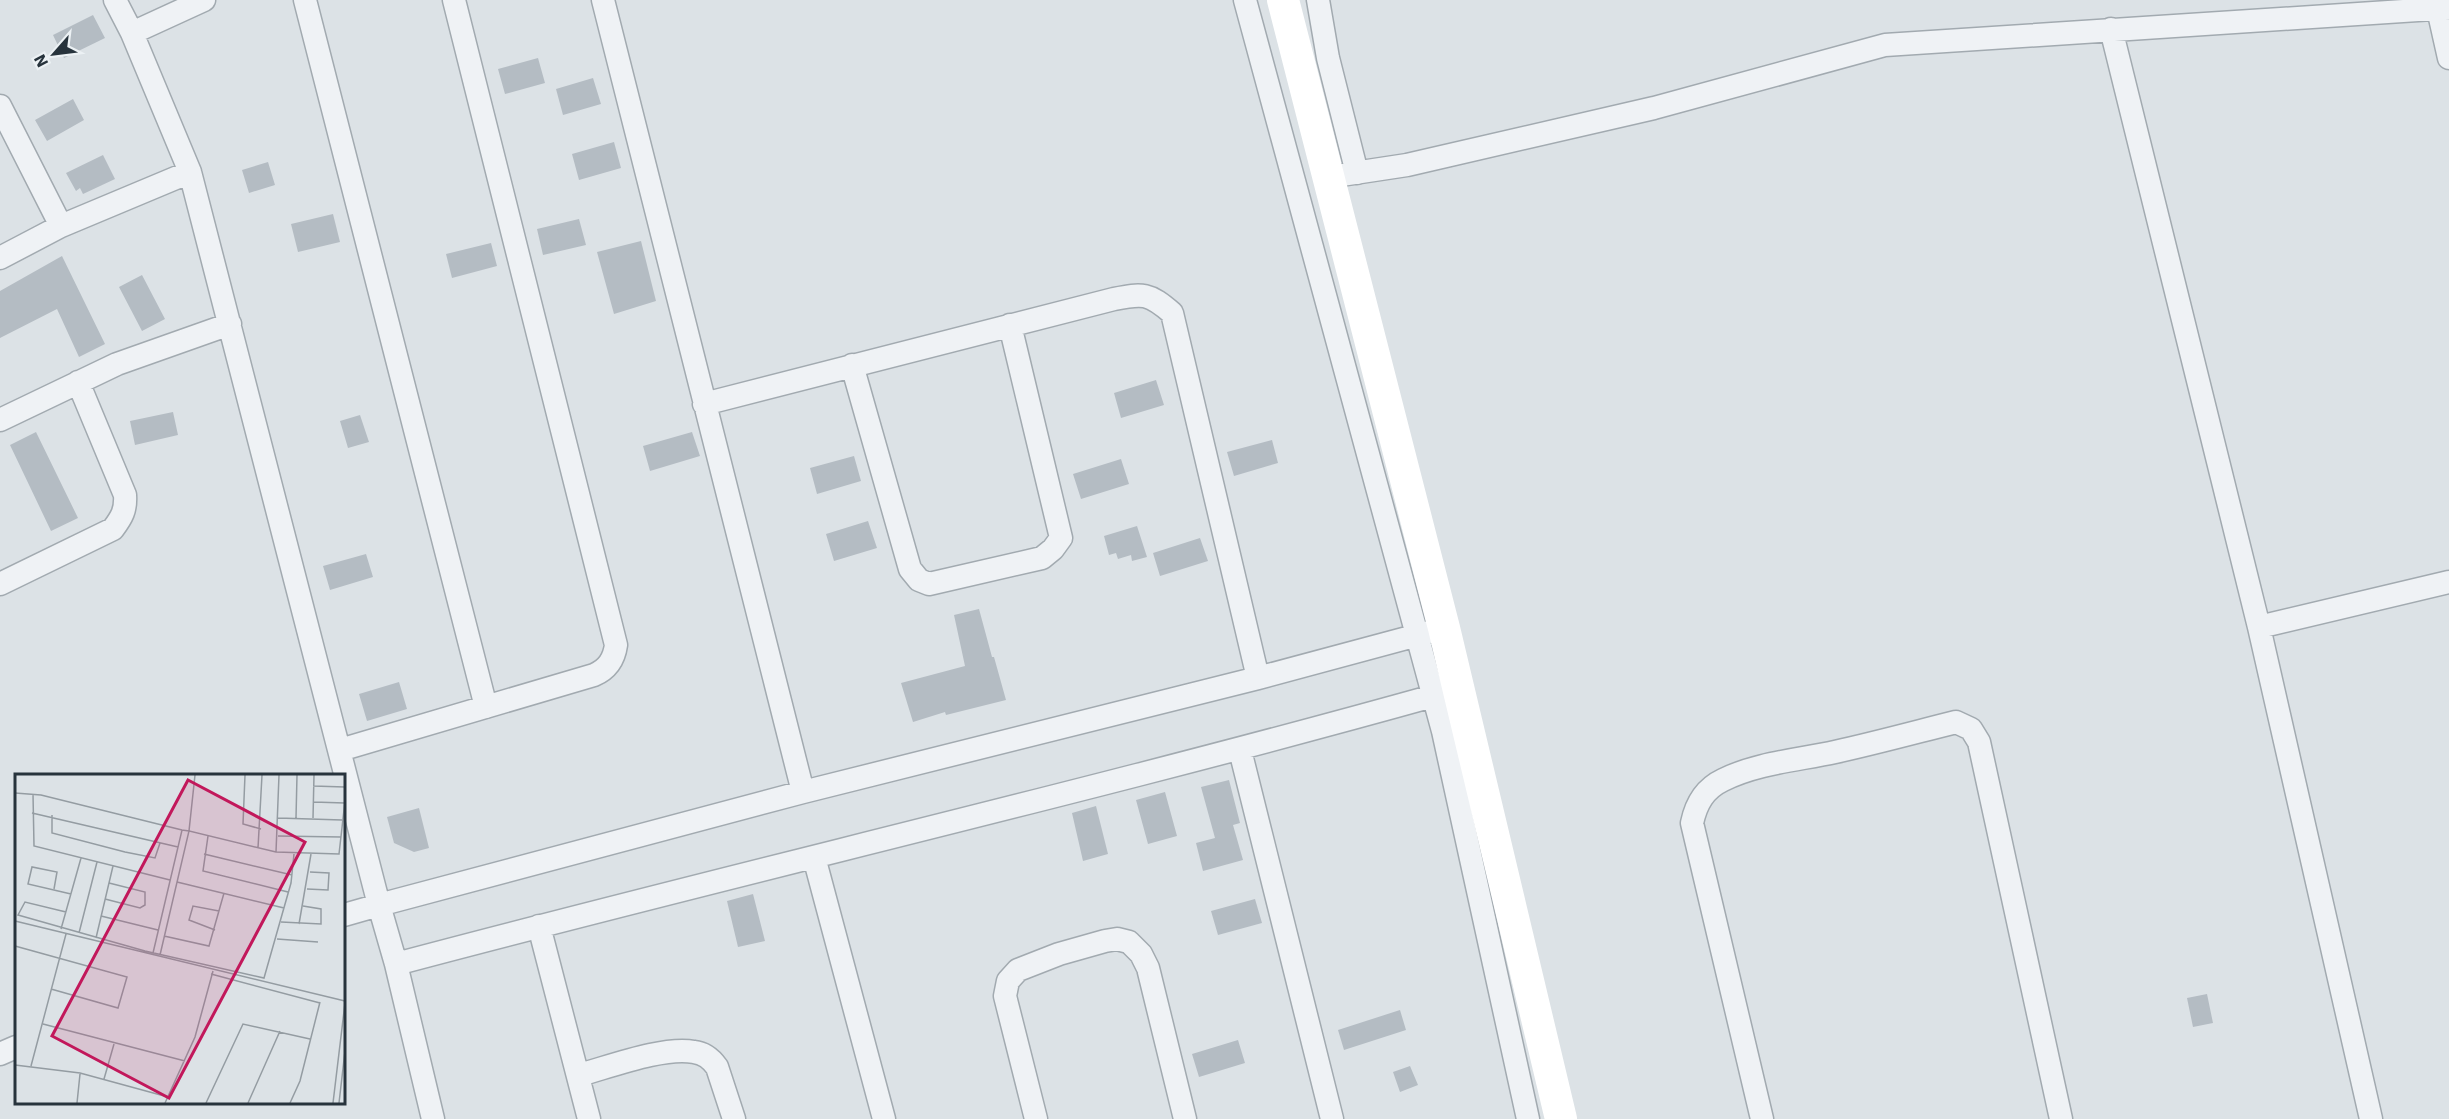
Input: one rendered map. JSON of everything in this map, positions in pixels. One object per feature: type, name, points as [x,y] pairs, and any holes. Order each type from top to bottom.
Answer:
[{"type":"street","points":[[115,0],[132,33],[190,172],[396,964],[433,1119]]},
{"type":"street","points":[[132,33],[204,0]]},
{"type":"street","points":[[305,0],[486,707]]},
{"type":"street","points":[[340,750],[594,675],[603,671],[615,655],[616,645],[454,0]]},
{"type":"street","points":[[603,0],[803,792]]},
{"type":"street","points":[[1245,0],[1430,632],[1561,1119]]},
{"type":"street","points":[[1283,0],[1342,175]]},
{"type":"street","points":[[1318,0],[1328,58],[1342,175],[1430,632],[1433,696],[1450,759],[1528,1119]]},
{"type":"street","points":[[1342,175],[1407,165],[1654,108],[1885,45],[2444,8],[2449,58]]},
{"type":"street","points":[[2110,29],[2259,627],[2371,1119]]},
{"type":"street","points":[[0,106],[61,226]]},
{"type":"street","points":[[0,258],[61,226],[190,172]]},
{"type":"street","points":[[704,404],[852,364],[1138,294],[1156,300],[1172,312],[1258,678]]},
{"type":"street","points":[[0,420],[117,364],[230,324]]},
{"type":"street","points":[[852,364],[910,569],[919,580],[929,584],[1042,558],[1053,549],[1060,538],[1010,325]]},
{"type":"street","points":[[0,584],[113,529],[122,518],[126,508],[125,495],[78,382]]},
{"type":"street","points":[[2259,627],[2449,582]]},
{"type":"street","points":[[345,915],[803,792],[1258,678],[1430,632]]},
{"type":"street","points":[[396,964],[1240,750],[1433,696]]},
{"type":"street","points":[[1762,1119],[1692,823],[1699,800],[1722,780],[1759,767],[1835,752],[1956,722],[1971,729],[1979,742],[2061,1119]]},
{"type":"street","points":[[1240,750],[1332,1119]]},
{"type":"street","points":[[814,857],[884,1119]]},
{"type":"street","points":[[540,926],[589,1119]]},
{"type":"street","points":[[1036,1119],[1005,996],[1008,981],[1018,970],[1059,954],[1117,939],[1129,942],[1148,968],[1185,1119]]},
{"type":"street","points":[[0,1054],[15,1047]]},
{"type":"street","points":[[579,1075],[652,1055],[694,1052],[712,1060],[717,1067],[734,1119]]},
{"type":"building","points":[[93,15],[105,38],[64,58],[53,35]]},
{"type":"building","points":[[538,58],[545,83],[505,94],[498,69]]},
{"type":"building","points":[[593,78],[601,104],[563,115],[556,89]]},
{"type":"building","points":[[73,99],[84,120],[47,141],[35,120]]},
{"type":"building","points":[[614,142],[621,168],[579,180],[572,154]]},
{"type":"building","points":[[103,155],[115,179],[83,194],[80,188],[76,191],[66,173]]},
{"type":"building","points":[[268,162],[275,185],[249,193],[242,170]]},
{"type":"building","points":[[333,214],[340,242],[298,252],[291,224]]},
{"type":"building","points":[[579,219],[586,245],[543,255],[537,229]]},
{"type":"building","points":[[641,241],[656,301],[614,314],[597,252]]},
{"type":"building","points":[[491,243],[497,266],[452,278],[446,254]]},
{"type":"building","points":[[62,256],[105,344],[79,357],[57,309],[0,338],[0,291]]},
{"type":"building","points":[[142,275],[165,319],[142,331],[119,287]]},
{"type":"building","points":[[1156,380],[1164,405],[1121,418],[1114,393]]},
{"type":"building","points":[[173,412],[178,435],[135,445],[130,421]]},
{"type":"building","points":[[360,415],[369,442],[348,448],[340,421]]},
{"type":"building","points":[[36,432],[78,518],[51,531],[10,445]]},
{"type":"building","points":[[692,432],[700,456],[650,471],[643,446]]},
{"type":"building","points":[[1272,440],[1278,463],[1234,476],[1227,452]]},
{"type":"building","points":[[854,456],[861,481],[817,494],[810,468]]},
{"type":"building","points":[[1121,459],[1129,484],[1081,499],[1073,474]]},
{"type":"building","points":[[868,521],[877,548],[834,561],[826,534]]},
{"type":"building","points":[[1137,526],[1147,557],[1132,561],[1131,555],[1118,559],[1116,553],[1109,555],[1104,536]]},
{"type":"building","points":[[1200,538],[1208,561],[1160,576],[1153,553]]},
{"type":"building","points":[[366,554],[373,577],[330,590],[323,566]]},
{"type":"building","points":[[979,609],[1006,700],[946,715],[945,712],[913,722],[901,683],[965,666],[954,615]]},
{"type":"building","points":[[399,682],[407,709],[367,721],[359,694]]},
{"type":"building","points":[[1229,780],[1240,823],[1233,825],[1243,860],[1203,871],[1196,843],[1215,838],[1201,787]]},
{"type":"building","points":[[1165,792],[1177,836],[1148,844],[1136,800]]},
{"type":"building","points":[[1096,806],[1108,854],[1083,861],[1072,813]]},
{"type":"building","points":[[419,808],[429,848],[414,852],[394,843],[387,817]]},
{"type":"building","points":[[753,894],[765,941],[738,947],[727,901]]},
{"type":"building","points":[[1255,899],[1262,923],[1218,935],[1211,911]]},
{"type":"building","points":[[2207,994],[2213,1023],[2193,1027],[2187,998]]},
{"type":"building","points":[[1400,1010],[1406,1030],[1344,1050],[1338,1030]]},
{"type":"building","points":[[1238,1040],[1245,1063],[1199,1077],[1192,1054]]},
{"type":"building","points":[[1410,1066],[1418,1085],[1400,1092],[1393,1072]]}]
